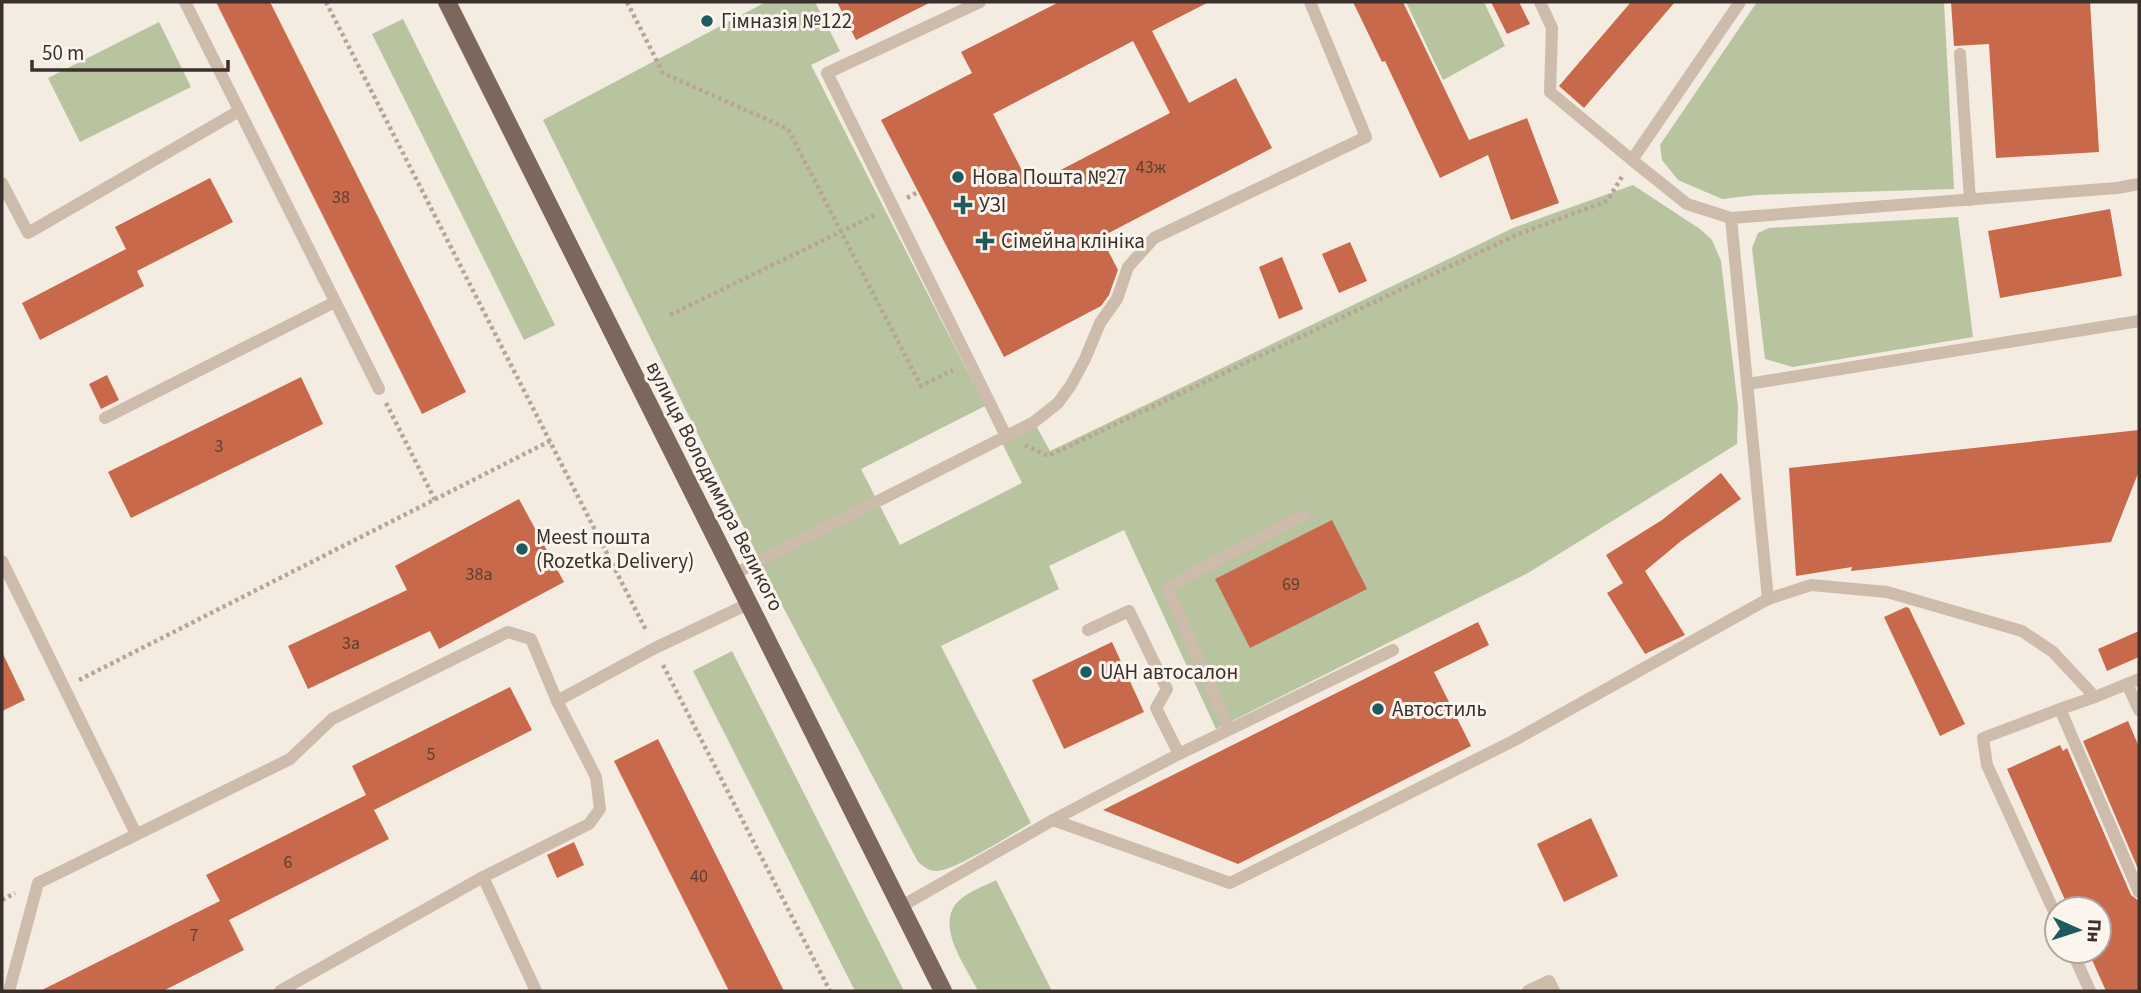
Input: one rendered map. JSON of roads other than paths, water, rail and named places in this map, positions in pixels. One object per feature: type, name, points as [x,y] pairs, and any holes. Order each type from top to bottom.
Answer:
[{"type":"main road","name":"вулиця Володимира Великого","points":[[447,2],[943,991]]},
{"type":"lane","points":[[185,2],[379,389]]},
{"type":"lane","points":[[981,2],[827,73],[1006,436]]},
{"type":"lane","points":[[734,574],[1034,422],[1058,403],[1086,359],[1100,323],[1117,299],[1128,267],[1154,238],[1366,136],[1310,2]]},
{"type":"lane","points":[[1540,2],[1552,29],[1550,92],[1687,204],[1731,218],[2117,188],[2139,184]]},
{"type":"lane","points":[[1632,160],[1740,2]]},
{"type":"lane","points":[[1960,54],[1970,200]]},
{"type":"lane","points":[[2,183],[28,233],[239,111]]},
{"type":"lane","points":[[1731,218],[1768,599]]},
{"type":"lane","points":[[105,418],[335,302]]},
{"type":"lane","points":[[1748,384],[2139,321]]},
{"type":"lane","points":[[1229,729],[1167,587],[1304,515]]},
{"type":"lane","points":[[2,561],[136,835]]},
{"type":"lane","points":[[1054,820],[1230,883],[1515,740],[1768,599],[1811,585],[1887,592],[2022,631],[2053,652],[2095,696]]},
{"type":"lane","points":[[556,701],[655,648],[748,604]]},
{"type":"lane","points":[[1088,630],[1129,611],[1167,689],[1156,708],[1179,754]]},
{"type":"lane","points":[[9,991],[38,883],[290,759],[332,719],[508,632],[531,639],[556,701],[596,777],[600,809],[589,824],[483,877],[280,991]]},
{"type":"lane","points":[[901,907],[1054,820],[1179,754],[1393,650]]},
{"type":"lane","points":[[2046,895],[1987,765],[1983,738],[2133,681],[2139,710]]},
{"type":"lane","points":[[2060,709],[2139,892]]},
{"type":"lane","points":[[483,877],[536,991]]},
{"type":"lane","points":[[2078,965],[2090,991]]},
{"type":"lane","points":[[1528,991],[1549,981],[1554,991]]},
{"type":"place","name":"Гімназія №122","points":[[707,21]]},
{"type":"place","name":"Нова Пошта №27","points":[[958,177]]},
{"type":"place","name":"УЗІ","points":[[963,205]]},
{"type":"place","name":"Сімейна клініка","points":[[985,241]]},
{"type":"place","name":"Meest пошта (Rozetka Delivery)","points":[[522,549]]},
{"type":"place","name":"UAH автосалон","points":[[1086,672]]},
{"type":"place","name":"Автостиль","points":[[1378,709]]}]
